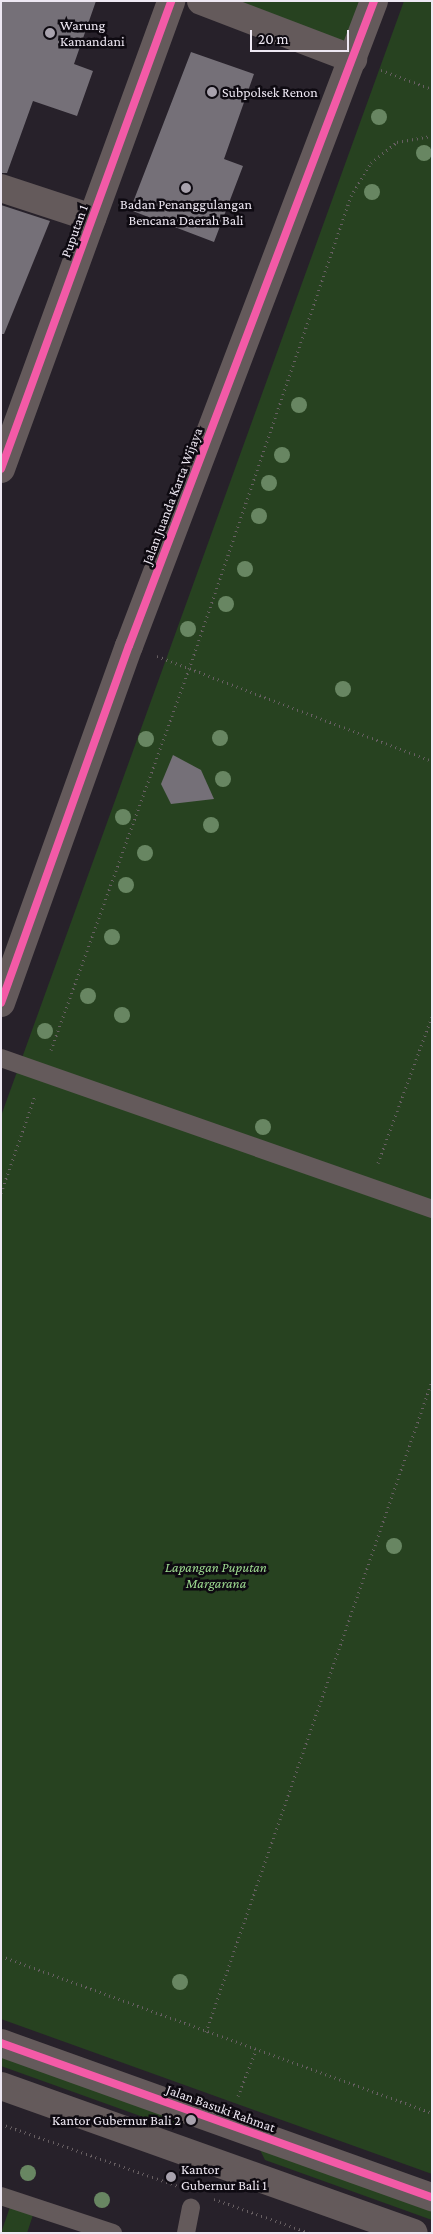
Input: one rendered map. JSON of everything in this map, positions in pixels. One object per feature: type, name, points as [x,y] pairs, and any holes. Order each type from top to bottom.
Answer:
[{"type":"street","name":"Puputan 1","points":[[1,469],[171,1]]},
{"type":"street","points":[[201,1],[353,59]]},
{"type":"street","name":"Jalan Juanda Karta Wijaya","points":[[1,1003],[130,646],[374,1]]},
{"type":"street","points":[[1,188],[92,218]]},
{"type":"street","name":"Jalan Basuki Rahmat","points":[[1,2042],[432,2197]]},
{"type":"street","points":[[1,2086],[414,2233]]},
{"type":"lane","points":[[1,1058],[432,1209]]},
{"type":"lane","points":[[1,2196],[73,2226],[113,2233]]},
{"type":"lane","points":[[186,2233],[190,2198]]},
{"type":"path","points":[[412,81],[432,89]]},
{"type":"path","points":[[1,1193],[189,669],[351,196],[371,163],[397,142],[432,136]]},
{"type":"path","points":[[189,669],[432,762]]},
{"type":"path","points":[[370,1187],[432,1016]]},
{"type":"path","points":[[206,2032],[432,1380]]},
{"type":"path","points":[[1,1956],[432,2113]]},
{"type":"path","points":[[240,2091],[256,2050]]},
{"type":"path","points":[[1,2124],[190,2198]]},
{"type":"path","points":[[207,2196],[310,2233]]},
{"type":"green space","points":[[206,1],[372,1],[352,56]]},
{"type":"green space","name":"Lapangan Puputan Margarana","points":[[404,1],[432,1],[432,2174],[1,2019],[1,1116]]},
{"type":"green space","points":[[1,2047],[184,2121],[183,2124],[171,2127],[1,2066]]},
{"type":"green space","points":[[260,2150],[432,2201],[432,2220],[265,2160]]},
{"type":"green space","points":[[10,2207],[33,2215],[27,2233],[1,2233]]},
{"type":"building","name":"Warung Kamandani","points":[[1,1],[96,1],[74,64],[93,71],[77,116],[33,101],[7,173],[1,173]]},
{"type":"building","points":[[191,52],[254,74],[224,159],[243,166],[214,242],[130,210]]},
{"type":"building","points":[[1,205],[50,221],[4,334],[1,334]]},
{"type":"building","points":[[173,755],[201,770],[214,799],[171,804],[161,784]]},
{"type":"cycle path","points":[[1,469],[171,1]]},
{"type":"cycle path","points":[[1,1003],[129,646],[374,1]]},
{"type":"cycle path","points":[[1,2043],[432,2197]]},
{"type":"place","name":"Warung Kamandani","points":[[50,33]]},
{"type":"place","name":"Subpolsek Renon","points":[[212,92]]},
{"type":"place","name":"Badan Penanggulangan Bencana Daerah Bali","points":[[186,188]]},
{"type":"place","name":"Kantor Gubernur Bali 2","points":[[191,2120]]},
{"type":"place","name":"Kantor Gubernur Bali 1","points":[[171,2177]]}]
